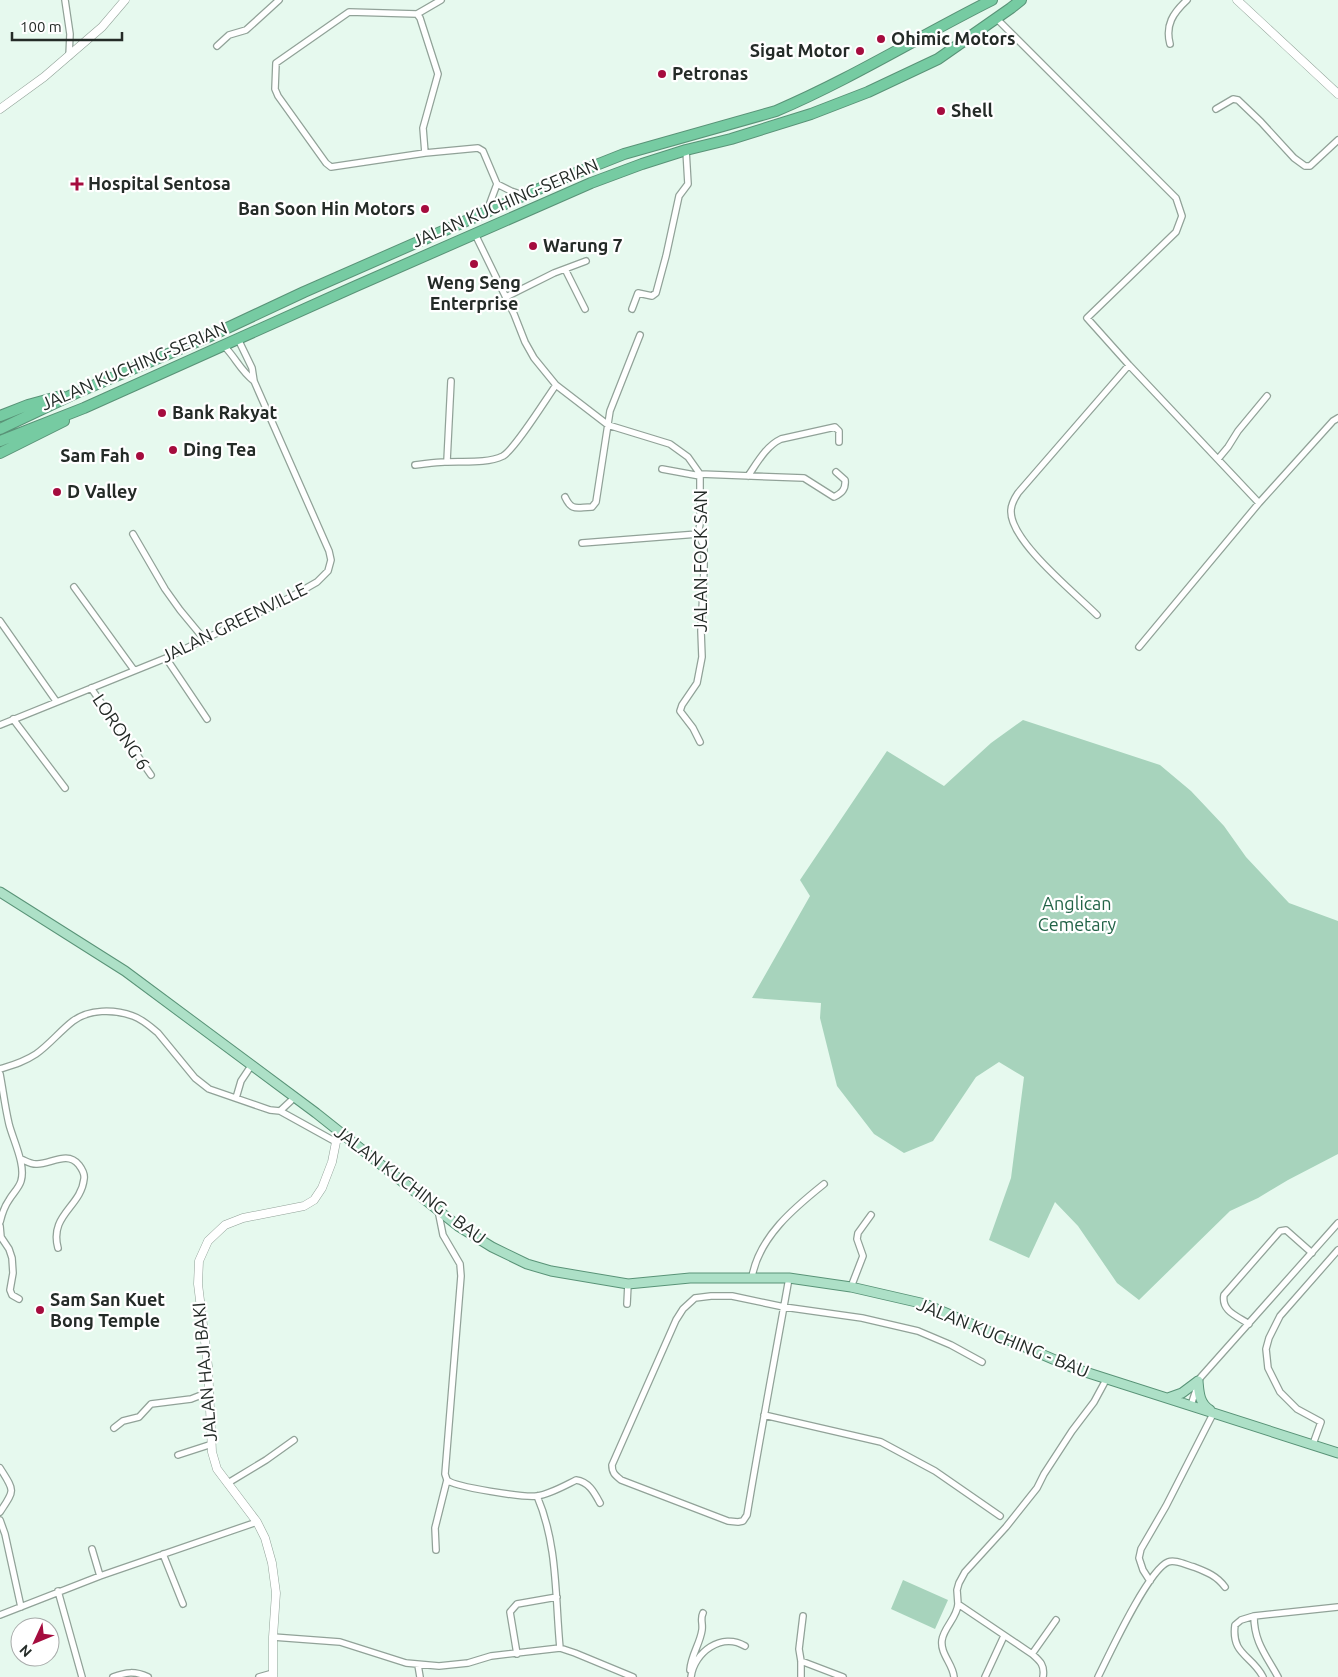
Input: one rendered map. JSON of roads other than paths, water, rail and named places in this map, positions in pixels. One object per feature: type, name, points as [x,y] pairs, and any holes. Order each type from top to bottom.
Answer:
[{"type":"highway","name":"JALAN KUCHING-SERIAN","points":[[0,429],[76,393],[198,341],[304,292],[525,195],[624,154],[783,108],[834,84],[992,0]]},
{"type":"highway","name":"JALAN KUCHING-SERIAN","points":[[0,441],[84,408],[591,183],[686,150],[759,131],[811,114],[868,92],[938,59],[997,19],[1021,0]]},
{"type":"highway","points":[[0,416],[46,399],[76,393]]},
{"type":"highway","points":[[0,453],[59,424],[84,408]]},
{"type":"main road","name":"JALAN KUCHING - BAU","points":[[0,892],[125,970],[340,1132],[458,1226],[492,1247],[527,1264],[557,1273],[628,1284],[690,1278],[789,1278],[851,1288],[924,1304],[1076,1369],[1338,1452]]},
{"type":"main road","points":[[1168,1398],[1182,1393],[1198,1381],[1201,1401],[1205,1407],[1214,1412]]},
{"type":"street","points":[[65,0],[70,34],[69,56]]},
{"type":"street","points":[[0,109],[69,56],[102,27],[125,0]]},
{"type":"street","points":[[217,46],[229,35],[246,30],[279,0]]},
{"type":"street","points":[[441,0],[416,14],[349,12],[276,63],[275,89],[278,96],[326,163],[331,167],[425,153],[478,148],[483,151],[497,184],[525,195]]},
{"type":"street","points":[[1170,44],[1167,34],[1172,16],[1187,0]]},
{"type":"street","points":[[1237,0],[1338,94]]},
{"type":"street","points":[[416,14],[420,18],[438,74],[423,128],[425,153]]},
{"type":"street","points":[[997,19],[1176,198],[1182,216],[1176,232],[1087,318],[1129,365],[1260,502]]},
{"type":"street","points":[[1216,109],[1233,99],[1238,100],[1274,136],[1286,151],[1305,166],[1310,166],[1338,140]]},
{"type":"street","points":[[632,309],[638,293],[652,296],[656,293],[666,256],[678,196],[688,184],[686,150]]},
{"type":"street","points":[[486,213],[497,184]]},
{"type":"street","name":"JALAN FOCK SAN","points":[[475,234],[525,342],[534,358],[556,385],[608,425],[670,444],[688,457],[700,475],[700,524],[698,534],[704,546],[702,657],[697,683],[680,711],[693,728],[700,742]]},
{"type":"street","points":[[506,298],[554,273],[586,261]]},
{"type":"street","points":[[565,269],[586,310]]},
{"type":"street","points":[[565,497],[573,508],[592,507],[596,502],[610,411],[640,335]]},
{"type":"street","name":"JALAN GREENVILLE","points":[[0,725],[166,658],[289,598],[317,582],[328,571],[331,560],[329,551],[254,380],[252,368],[238,340]]},
{"type":"street","name":"JALAN GREENVILLE","points":[[224,346],[233,356],[242,372],[254,380]]},
{"type":"street","points":[[1098,615],[1030,550],[1014,526],[1011,512],[1013,501],[1018,493],[1129,365]]},
{"type":"street","points":[[447,462],[451,380]]},
{"type":"street","points":[[415,465],[492,460],[507,453],[556,385]]},
{"type":"street","points":[[1218,459],[1267,396]]},
{"type":"street","points":[[1139,648],[1260,502],[1333,421],[1338,418]]},
{"type":"street","points":[[748,476],[767,450],[781,440],[835,427],[839,431],[839,442]]},
{"type":"street","points":[[662,469],[700,475],[804,478],[834,497],[840,494],[846,486],[845,480],[836,472]]},
{"type":"street","points":[[133,534],[165,589],[204,639]]},
{"type":"street","points":[[582,543],[698,534]]},
{"type":"street","points":[[74,588],[134,670]]},
{"type":"street","points":[[0,621],[56,701]]},
{"type":"street","points":[[166,658],[206,720]]},
{"type":"street","name":"LORONG 6","points":[[91,688],[151,776]]},
{"type":"street","points":[[14,719],[64,788]]},
{"type":"street","points":[[0,1069],[20,1064],[37,1054],[71,1023],[85,1014],[99,1011],[133,1016],[151,1027],[195,1078],[209,1089],[270,1110],[280,1111],[336,1142]]},
{"type":"street","points":[[236,1098],[241,1081],[251,1066]]},
{"type":"street","points":[[0,1074],[14,1144],[21,1159],[21,1181],[2,1212],[0,1224],[1,1237],[12,1258],[13,1273],[10,1290],[12,1295],[18,1299]]},
{"type":"street","points":[[280,1111],[294,1097]]},
{"type":"street","name":"JALAN HAJI BAKI","points":[[273,1675],[276,1593],[272,1563],[258,1522],[217,1469],[212,1452],[208,1366],[198,1284],[199,1261],[208,1241],[225,1225],[243,1218],[304,1206],[314,1200],[322,1188],[332,1162],[340,1132]]},
{"type":"street","points":[[21,1159],[35,1164],[55,1159],[71,1159],[77,1162],[85,1176],[84,1184],[79,1194],[55,1230],[58,1248]]},
{"type":"street","points":[[752,1277],[758,1256],[777,1227],[824,1184]]},
{"type":"street","points":[[436,1550],[434,1528],[447,1480],[445,1474],[460,1264],[444,1235],[438,1210]]},
{"type":"street","points":[[851,1288],[863,1256],[857,1239],[858,1233],[871,1215]]},
{"type":"street","points":[[1191,1405],[1198,1381],[1338,1223]]},
{"type":"street","points":[[1249,1324],[1226,1309],[1223,1303],[1224,1295],[1280,1232],[1286,1230],[1312,1253]]},
{"type":"street","points":[[1313,1444],[1321,1422],[1297,1409],[1280,1392],[1268,1368],[1266,1349],[1269,1338],[1280,1316],[1338,1250]]},
{"type":"street","points":[[789,1278],[784,1307],[764,1416],[747,1515],[743,1521],[728,1521],[621,1480],[612,1471],[612,1464],[676,1320],[683,1309],[695,1298],[732,1296],[784,1307],[862,1318],[918,1331],[951,1345],[982,1362]]},
{"type":"street","points":[[627,1304],[628,1284]]},
{"type":"street","points":[[954,1677],[953,1670],[944,1653],[942,1638],[957,1612],[958,1583],[964,1572],[1006,1527],[1031,1495],[1072,1431],[1094,1402],[1107,1378]]},
{"type":"street","points":[[114,1428],[123,1421],[140,1417],[151,1404],[191,1399],[210,1392]]},
{"type":"street","points":[[1150,1581],[1143,1570],[1139,1558],[1142,1548],[1166,1506],[1214,1412]]},
{"type":"street","points":[[764,1416],[881,1442],[934,1471],[1000,1516]]},
{"type":"street","points":[[228,1483],[294,1440]]},
{"type":"street","points":[[178,1455],[212,1444]]},
{"type":"street","points":[[0,1468],[12,1491],[10,1499],[0,1512]]},
{"type":"street","points":[[447,1480],[457,1485],[524,1496],[537,1496],[576,1480],[583,1482],[593,1491],[600,1503]]},
{"type":"street","points":[[537,1496],[545,1516],[550,1539],[557,1598],[560,1648]]},
{"type":"street","points":[[0,1520],[5,1534],[21,1606]]},
{"type":"street","points":[[0,1615],[58,1591],[258,1522]]},
{"type":"street","points":[[92,1550],[100,1576]]},
{"type":"street","points":[[163,1554],[183,1604]]},
{"type":"street","points":[[1098,1677],[1135,1604],[1162,1566],[1168,1562],[1177,1562],[1212,1574],[1226,1587]]},
{"type":"street","points":[[58,1591],[82,1677]]},
{"type":"street","points":[[516,1654],[510,1612],[517,1604],[557,1598]]},
{"type":"street","points":[[958,1604],[1032,1654],[1042,1663],[1044,1668],[1043,1677]]},
{"type":"street","points":[[1263,1677],[1236,1646],[1233,1635],[1235,1625],[1241,1620],[1254,1616],[1338,1607]]},
{"type":"street","points":[[691,1677],[692,1658],[702,1632],[701,1617],[703,1613]]},
{"type":"street","points":[[801,1677],[799,1649],[803,1616]]},
{"type":"street","points":[[1254,1616],[1254,1631],[1260,1647],[1278,1677]]},
{"type":"street","points":[[1032,1654],[1056,1620]]},
{"type":"street","points":[[273,1636],[340,1642],[390,1659],[418,1665],[439,1666],[468,1663],[491,1656],[560,1648],[633,1677]]},
{"type":"street","points":[[984,1677],[1004,1636]]},
{"type":"street","points":[[691,1677],[692,1667],[697,1659],[712,1646],[730,1641],[737,1641],[745,1646]]},
{"type":"street","points":[[801,1661],[843,1677]]},
{"type":"street","points":[[418,1665],[420,1677]]},
{"type":"street","points":[[113,1677],[130,1672],[148,1677]]},
{"type":"street","points":[[259,1677],[273,1675]]},
{"type":"place","name":"Ohimic Motors","points":[[881,39]]},
{"type":"place","name":"Sigat Motor","points":[[860,51]]},
{"type":"place","name":"Petronas","points":[[662,74]]},
{"type":"place","name":"Shell","points":[[941,111]]},
{"type":"place","name":"Hospital Sentosa","points":[[77,184]]},
{"type":"place","name":"Ban Soon Hin Motors","points":[[425,209]]},
{"type":"place","name":"Warung 7","points":[[533,246]]},
{"type":"place","name":"Weng Seng Enterprise","points":[[474,264]]},
{"type":"place","name":"Bank Rakyat","points":[[162,413]]},
{"type":"place","name":"Ding Tea","points":[[173,450]]},
{"type":"place","name":"Sam Fah","points":[[140,456]]},
{"type":"place","name":"D Valley","points":[[57,492]]},
{"type":"place","name":"Sam San Kuet Bong Temple","points":[[40,1310]]},
{"type":"park label","name":"Anglican Cemetary","points":[[1077,914]]}]
